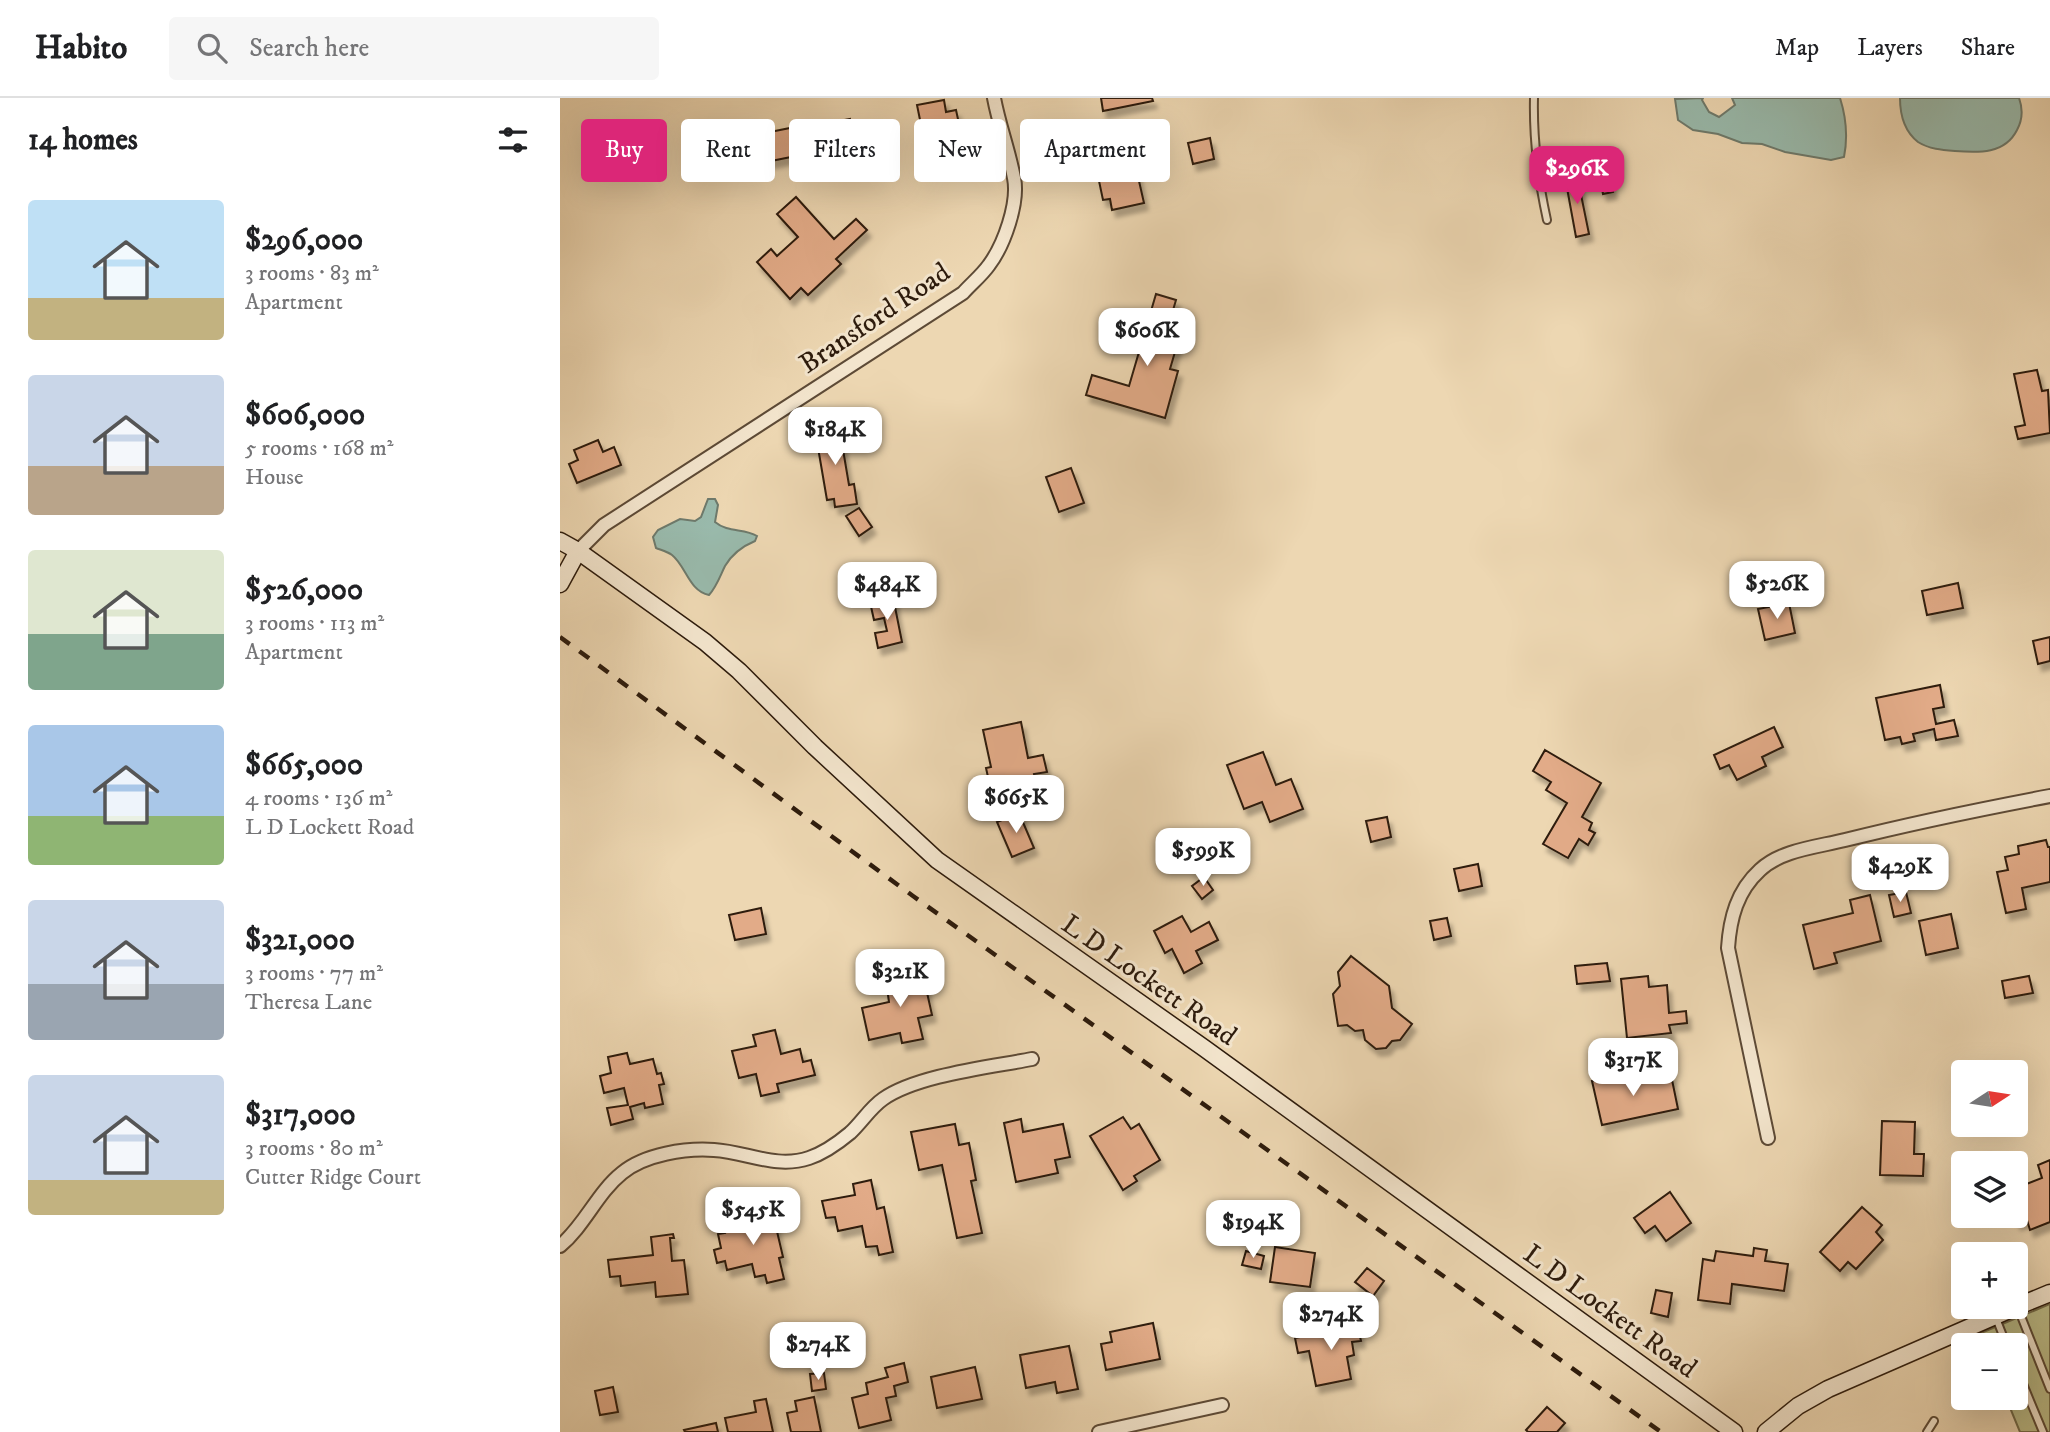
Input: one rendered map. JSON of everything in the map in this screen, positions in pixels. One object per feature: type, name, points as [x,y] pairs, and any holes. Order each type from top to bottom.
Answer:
[{"type":"main road","name":"L D Lockett Road","points":[[560,541],[705,642],[739,671],[815,747],[937,860],[1204,1048],[1734,1432]]},
{"type":"main road","name":"Bransford Road","points":[[560,584],[578,551]]},
{"type":"main road","points":[[2028,1302],[2050,1293]]},
{"type":"main road","points":[[1766,1432],[1798,1405],[1828,1389],[1988,1319]]},
{"type":"street","name":"Bransford Road","points":[[578,551],[604,525],[962,293],[988,266],[1010,218],[1015,180],[994,98]]},
{"type":"street","points":[[1768,1138],[1728,948],[1734,908],[1746,884],[1775,859],[1800,851],[1906,824],[2050,796]]},
{"type":"street","points":[[560,1246],[603,1191],[624,1171],[641,1162],[663,1155],[714,1150],[766,1161],[794,1162],[834,1145],[850,1133],[883,1099],[902,1088],[932,1079],[1032,1059]]},
{"type":"street","points":[[1099,1432],[1222,1405]]},
{"type":"lane","points":[[1534,98],[1537,177],[1547,220]]},
{"type":"lane","points":[[2021,1319],[2050,1389]]},
{"type":"lane","points":[[2028,1396],[2043,1432]]},
{"type":"lane","points":[[1927,1432],[1934,1421]]},
{"type":"green space","points":[[2050,1304],[2050,1432],[2020,1432],[2011,1410],[2028,1410],[2028,1333],[1981,1333],[2014,1319],[2028,1319],[2028,1313]]},
{"type":"shaded area","points":[[1703,98],[1709,112],[1719,117],[1735,105],[1732,98],[1840,98],[1846,127],[1844,157],[1831,160],[1785,152],[1762,144],[1742,143],[1718,134],[1693,130],[1678,120],[1675,99]]},
{"type":"shaded area","points":[[1900,98],[2019,98],[2021,118],[2012,138],[1998,148],[1973,152],[1940,150],[1918,142],[1909,133],[1902,116]]},
{"type":"shaded area","points":[[708,499],[715,499],[718,505],[715,522],[725,528],[757,536],[755,541],[731,558],[709,595],[697,589],[672,555],[656,548],[653,537],[658,530],[680,519],[695,521],[701,517]]},
{"type":"building","points":[[1101,98],[1152,98],[1153,101],[1103,111]]},
{"type":"building","points":[[944,100],[946,112],[956,110],[958,119],[920,119],[917,105]]},
{"type":"building","points":[[789,128],[789,157],[775,160],[775,131]]},
{"type":"building","points":[[1210,138],[1214,159],[1193,164],[1188,143]]},
{"type":"building","points":[[1577,175],[1589,234],[1576,237],[1565,177]]},
{"type":"building","points":[[1610,176],[1613,192],[1603,194],[1600,179]]},
{"type":"building","points":[[1099,182],[1139,182],[1144,203],[1112,210],[1110,199],[1103,200]]},
{"type":"building","points":[[796,197],[834,239],[856,219],[867,230],[836,259],[841,264],[808,295],[801,288],[790,299],[757,262],[771,249],[777,256],[798,237],[777,214]]},
{"type":"building","points":[[1156,294],[1176,300],[1169,324],[1175,325],[1170,343],[1177,345],[1170,369],[1178,371],[1165,418],[1086,395],[1092,375],[1129,386]]},
{"type":"building","points":[[2037,370],[2042,391],[2048,390],[2050,433],[2018,439],[2015,427],[2025,425],[2014,374]]},
{"type":"building","points":[[839,426],[849,485],[854,484],[857,504],[835,507],[834,499],[827,500],[815,430]]},
{"type":"building","points":[[598,440],[603,452],[614,447],[621,465],[577,483],[569,464],[578,460],[574,450]]},
{"type":"building","points":[[1071,468],[1084,503],[1059,512],[1046,477]]},
{"type":"building","points":[[859,508],[872,527],[859,536],[846,516]]},
{"type":"building","points":[[1958,583],[1963,608],[1927,615],[1922,591]]},
{"type":"building","points":[[893,597],[902,642],[878,648],[875,633],[887,631],[884,618],[874,620],[870,602]]},
{"type":"building","points":[[1789,603],[1795,633],[1765,640],[1758,609]]},
{"type":"building","points":[[2050,637],[2050,661],[2038,664],[2033,641]]},
{"type":"building","points":[[1940,685],[1944,707],[1933,709],[1936,724],[1954,720],[1958,736],[1936,740],[1934,729],[1913,734],[1915,741],[1902,744],[1900,737],[1885,740],[1876,698]]},
{"type":"building","points":[[1021,722],[1028,758],[1043,755],[1047,772],[1034,774],[1037,787],[1017,791],[1015,781],[990,786],[986,768],[991,767],[983,730]]},
{"type":"building","points":[[1774,727],[1783,747],[1762,757],[1766,766],[1737,780],[1729,765],[1720,769],[1714,755]]},
{"type":"building","points":[[1545,750],[1601,783],[1582,817],[1592,823],[1589,830],[1595,833],[1588,845],[1579,839],[1568,858],[1543,844],[1567,803],[1546,790],[1551,782],[1533,771]]},
{"type":"building","points":[[1263,752],[1276,785],[1291,779],[1303,809],[1270,822],[1262,802],[1244,809],[1227,765]]},
{"type":"building","points":[[1019,813],[1034,848],[1012,857],[997,822]]},
{"type":"building","points":[[1387,817],[1391,837],[1371,842],[1366,821]]},
{"type":"building","points":[[2046,840],[2050,847],[2050,882],[2022,888],[2026,909],[2006,913],[1997,872],[2008,870],[2005,857],[2019,854],[2018,846]]},
{"type":"building","points":[[1478,864],[1482,886],[1459,891],[1454,869]]},
{"type":"building","points":[[1204,877],[1213,890],[1202,899],[1192,886]]},
{"type":"building","points":[[1906,892],[1911,913],[1894,917],[1889,895]]},
{"type":"building","points":[[1870,895],[1881,941],[1834,953],[1837,963],[1814,969],[1803,925],[1853,913],[1850,900]]},
{"type":"building","points":[[761,908],[766,934],[735,940],[729,915]]},
{"type":"building","points":[[1951,914],[1958,948],[1926,955],[1919,921]]},
{"type":"building","points":[[1182,916],[1191,932],[1209,922],[1218,940],[1196,951],[1202,963],[1184,973],[1172,949],[1165,953],[1154,931]]},
{"type":"building","points":[[1447,918],[1451,936],[1434,940],[1430,921]]},
{"type":"building","points":[[1351,956],[1389,986],[1392,1008],[1412,1024],[1400,1040],[1392,1041],[1386,1048],[1376,1049],[1365,1040],[1363,1030],[1355,1031],[1347,1025],[1338,1026],[1333,994],[1340,986],[1338,972]]},
{"type":"building","points":[[1607,963],[1610,981],[1577,984],[1575,966]]},
{"type":"building","points":[[922,970],[932,1015],[918,1018],[923,1039],[902,1043],[900,1033],[869,1040],[862,1008],[889,1002],[887,988],[896,985],[894,975]]},
{"type":"building","points":[[1648,976],[1649,987],[1667,985],[1669,1013],[1686,1011],[1687,1023],[1669,1025],[1671,1033],[1627,1038],[1621,979]]},
{"type":"building","points":[[2029,976],[2033,993],[2005,998],[2002,981]]},
{"type":"building","points":[[775,1030],[781,1054],[800,1049],[803,1062],[811,1060],[815,1075],[777,1084],[779,1092],[761,1096],[756,1074],[739,1078],[732,1051],[756,1046],[753,1035]]},
{"type":"building","points":[[627,1053],[630,1064],[653,1059],[657,1074],[661,1073],[664,1084],[659,1085],[663,1104],[645,1108],[644,1103],[630,1107],[633,1119],[611,1125],[607,1108],[628,1105],[624,1088],[604,1093],[600,1076],[611,1073],[608,1057]]},
{"type":"building","points":[[1630,1073],[1633,1083],[1671,1075],[1678,1109],[1602,1125],[1592,1081]]},
{"type":"building","points":[[1123,1117],[1131,1129],[1139,1124],[1160,1160],[1134,1176],[1137,1181],[1123,1190],[1090,1136]]},
{"type":"building","points":[[1021,1119],[1023,1132],[1063,1124],[1070,1157],[1055,1160],[1058,1173],[1016,1182],[1004,1123]]},
{"type":"building","points":[[1882,1121],[1915,1122],[1914,1154],[1924,1154],[1923,1176],[1880,1175]]},
{"type":"building","points":[[955,1124],[959,1145],[969,1143],[976,1180],[971,1181],[982,1233],[957,1238],[942,1165],[919,1170],[911,1132]]},
{"type":"building","points":[[2050,1160],[2050,1222],[2030,1230],[2028,1183],[2042,1178],[2038,1165]]},
{"type":"building","points":[[871,1180],[877,1209],[884,1207],[893,1252],[879,1255],[877,1246],[866,1247],[862,1226],[838,1231],[835,1217],[826,1218],[822,1201],[855,1195],[853,1184]]},
{"type":"building","points":[[1670,1192],[1691,1223],[1666,1241],[1655,1226],[1645,1233],[1634,1218]]},
{"type":"building","points":[[1862,1207],[1882,1225],[1876,1232],[1883,1240],[1856,1269],[1848,1262],[1840,1271],[1820,1252]]},
{"type":"building","points":[[772,1210],[783,1257],[779,1258],[784,1279],[767,1283],[765,1275],[755,1277],[752,1264],[727,1270],[725,1261],[717,1263],[714,1250],[721,1248],[718,1234],[725,1233],[723,1224],[741,1220],[743,1226],[754,1224],[751,1215]]},
{"type":"building","points":[[673,1234],[674,1238],[670,1238],[672,1261],[684,1260],[688,1294],[656,1297],[655,1282],[621,1286],[620,1276],[610,1277],[608,1260],[653,1255],[651,1237]]},
{"type":"building","points":[[1275,1247],[1315,1253],[1310,1287],[1270,1282]]},
{"type":"building","points":[[1754,1248],[1767,1250],[1765,1261],[1788,1264],[1784,1291],[1732,1284],[1730,1304],[1698,1300],[1703,1259],[1714,1261],[1716,1251],[1753,1256]]},
{"type":"building","points":[[1246,1251],[1264,1256],[1261,1269],[1242,1265]]},
{"type":"building","points":[[1367,1268],[1384,1281],[1373,1296],[1355,1282]]},
{"type":"building","points":[[1656,1290],[1672,1293],[1668,1317],[1651,1313]]},
{"type":"building","points":[[1356,1320],[1361,1341],[1352,1342],[1354,1355],[1347,1357],[1351,1379],[1316,1386],[1309,1351],[1298,1353],[1295,1338],[1330,1331],[1328,1325]]},
{"type":"building","points":[[1153,1323],[1160,1359],[1106,1370],[1101,1344],[1112,1342],[1110,1332]]},
{"type":"building","points":[[1069,1346],[1078,1389],[1057,1393],[1055,1382],[1026,1388],[1020,1355]]},
{"type":"building","points":[[904,1363],[908,1382],[894,1386],[896,1396],[886,1398],[891,1420],[859,1428],[852,1398],[868,1394],[866,1383],[888,1377],[885,1368]]},
{"type":"building","points":[[975,1367],[982,1399],[937,1408],[931,1377]]},
{"type":"building","points":[[824,1373],[826,1389],[812,1391],[810,1374]]},
{"type":"building","points":[[613,1387],[618,1412],[600,1415],[595,1391]]},
{"type":"building","points":[[814,1397],[821,1432],[791,1432],[787,1413],[797,1411],[795,1401]]},
{"type":"building","points":[[766,1399],[773,1432],[728,1432],[725,1418],[756,1412],[754,1401]]},
{"type":"building","points":[[1547,1407],[1565,1423],[1557,1432],[1528,1432],[1526,1430]]},
{"type":"building","points":[[716,1423],[718,1432],[684,1430]]},
{"type":"railway","points":[[560,637],[913,896],[1661,1432]]}]
